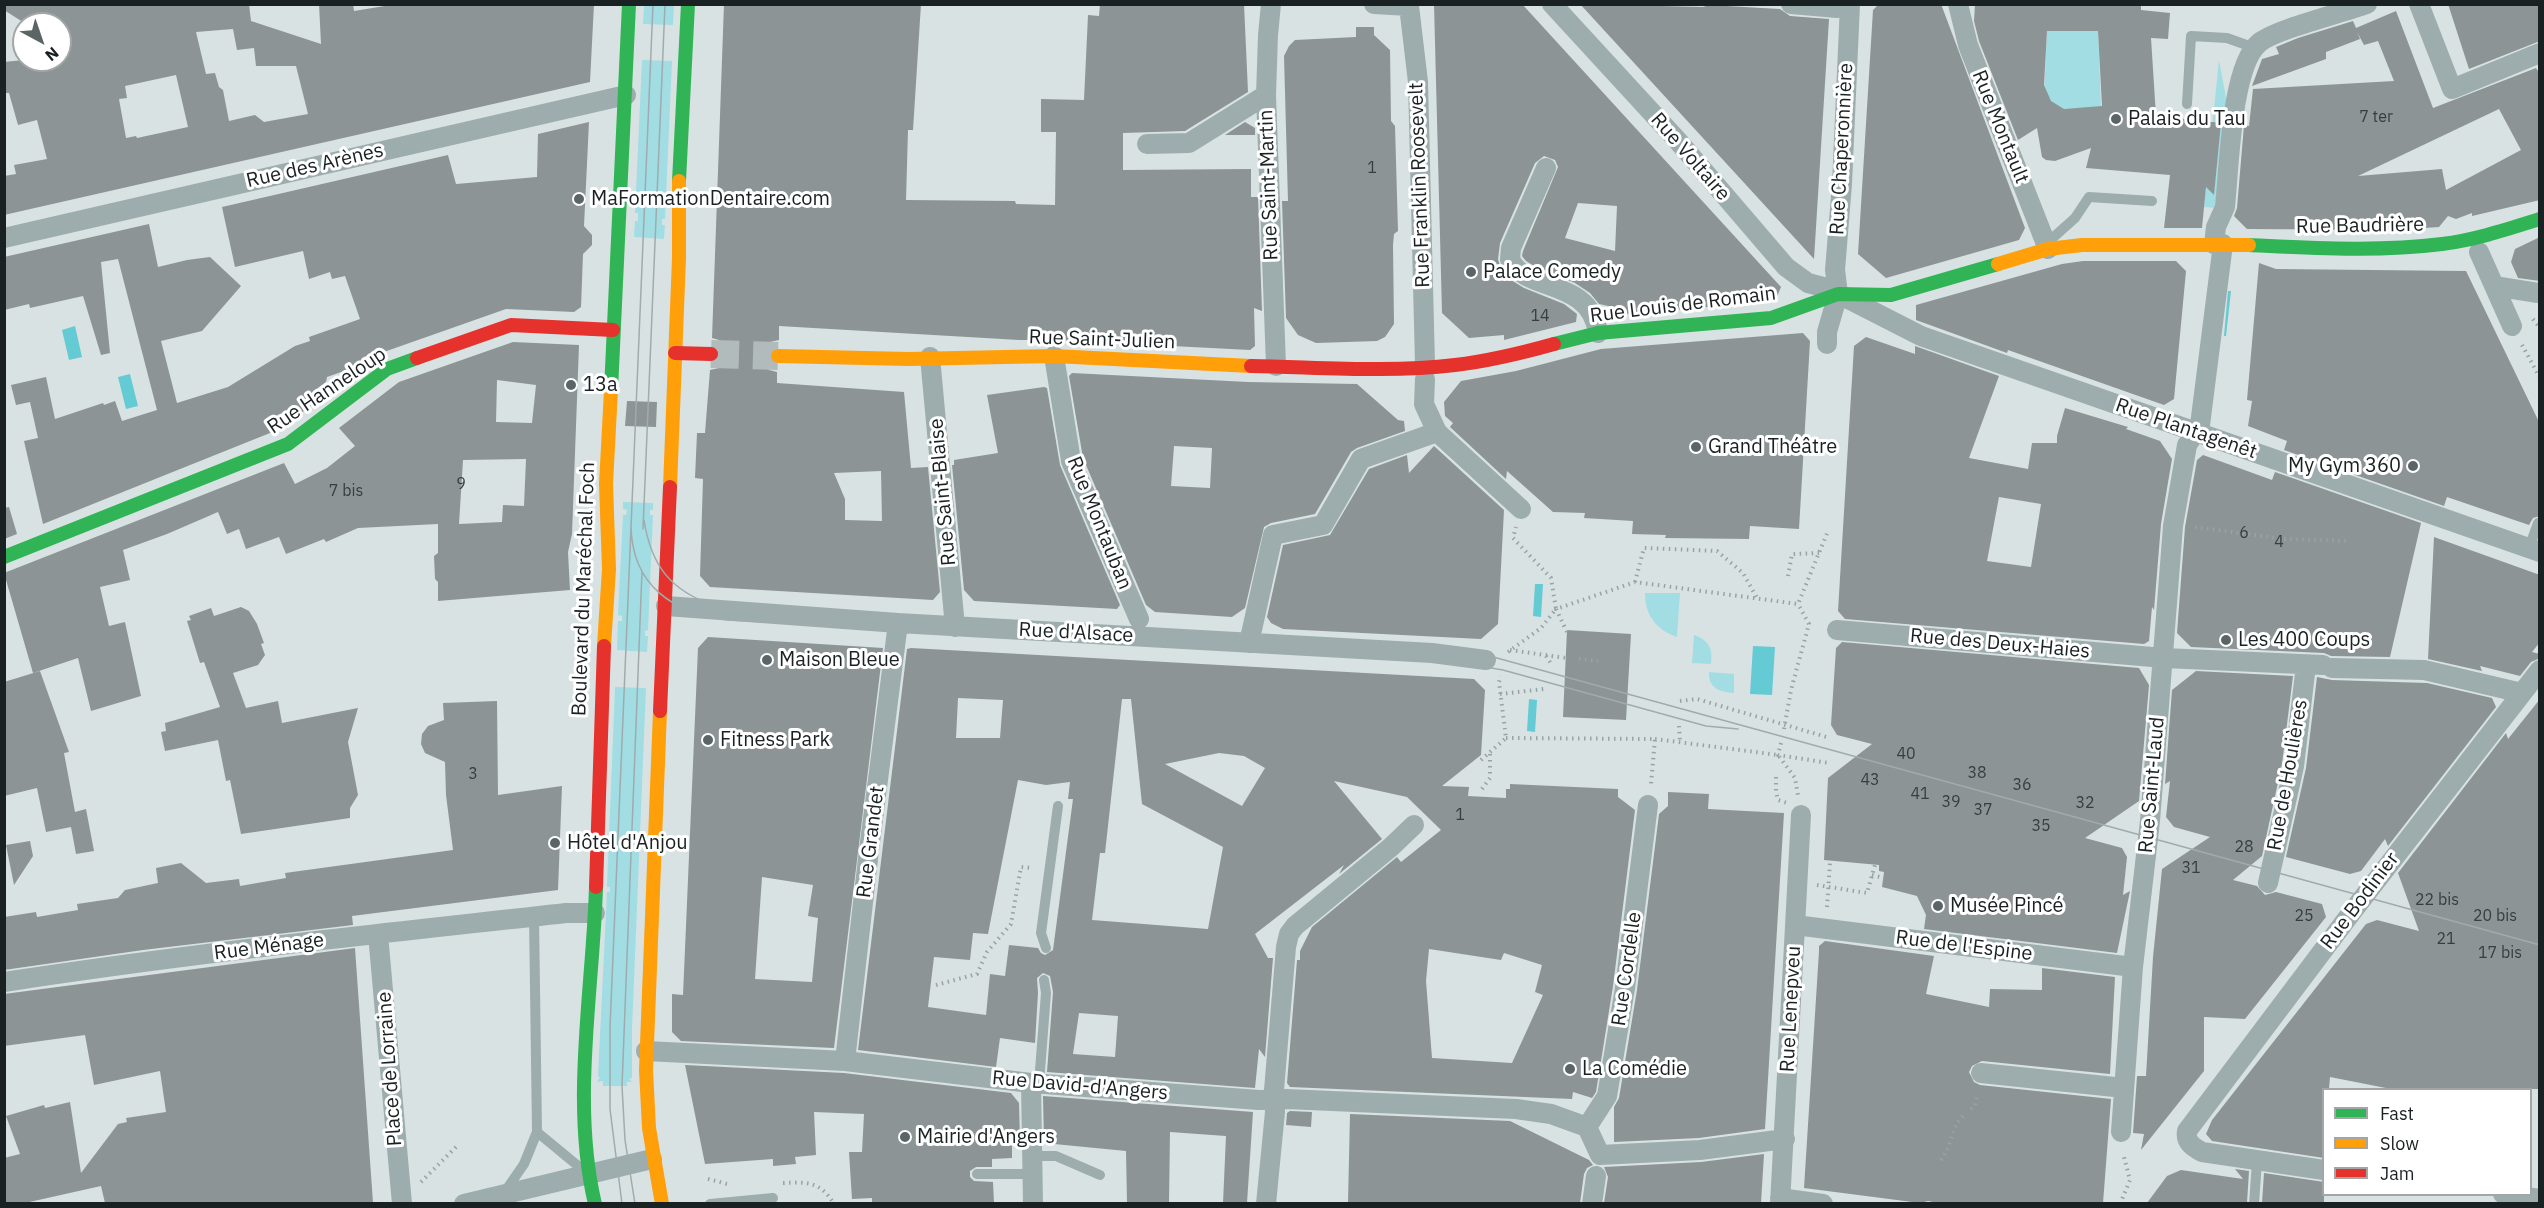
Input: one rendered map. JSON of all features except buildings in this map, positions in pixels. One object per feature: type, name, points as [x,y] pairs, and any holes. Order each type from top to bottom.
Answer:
[{"type":"street","name":"Boulevard du Maréchal Foch","points":[[595,1203],[588,1175],[584,1094],[595,913],[600,720],[609,570],[606,484],[629,4]]},
{"type":"street","points":[[662,1203],[652,1159],[645,1095],[645,1051],[661,673],[666,606],[679,258],[679,180],[688,4]]},
{"type":"street","points":[[1374,4],[1410,5]]},
{"type":"street","name":"Rue Voltaire","points":[[1552,4],[1678,141],[1786,267],[1808,283],[1838,294]]},
{"type":"street","points":[[1791,4],[1843,6]]},
{"type":"street","name":"Rue Montault","points":[[1958,4],[1968,45],[2048,246]]},
{"type":"street","points":[[2255,48],[2270,37],[2367,4]]},
{"type":"street","points":[[2419,4],[2452,89],[2540,53]]},
{"type":"street","name":"Rue Saint-Martin","points":[[1276,366],[1266,96],[1268,35],[1277,5]]},
{"type":"street","name":"Rue Franklin Roosevelt","points":[[1410,5],[1418,82],[1424,405],[1437,432]]},
{"type":"street","name":"Rue Chaperonnière","points":[[1838,294],[1835,270],[1842,184],[1843,6]]},
{"type":"street","name":"Rue Saint-Laud","points":[[2121,1132],[2133,967],[2150,820],[2164,658],[2173,526],[2187,445],[2196,432],[2218,244],[2216,227],[2225,207],[2241,75],[2255,48]]},
{"type":"street","name":"Rue des Arènes","points":[[4,238],[626,95]]},
{"type":"street","points":[[1147,144],[1189,143],[1266,96]]},
{"type":"street","points":[[1546,168],[1511,248],[1511,263],[1520,272],[1581,300],[1592,312],[1598,333]]},
{"type":"street","name":"Rue Baudrière","points":[[1838,294],[1891,295],[2048,246],[2218,244],[2363,250],[2444,244],[2471,239],[2540,219]]},
{"type":"street","points":[[2479,252],[2512,326]]},
{"type":"street","points":[[2494,286],[2538,293]]},
{"type":"street","points":[[1827,344],[1827,332],[1838,294]]},
{"type":"street","name":"Rue Louis de Romain","points":[[1425,372],[1512,355],[1598,333],[1771,318],[1838,294]]},
{"type":"street","name":"Rue Plantagenêt","points":[[1838,294],[1921,336],[2534,550]]},
{"type":"street","name":"Rue Hanneloup","points":[[4,557],[288,444],[387,369],[511,325],[613,330]]},
{"type":"street","points":[[675,353],[711,354]]},
{"type":"street","name":"Rue Saint-Julien","points":[[778,356],[909,359],[1054,356],[1250,366],[1399,368],[1425,372]]},
{"type":"street","name":"Rue Montauban","points":[[1054,356],[1071,461],[1139,619]]},
{"type":"street","name":"Rue Saint-Blaise","points":[[930,357],[955,627]]},
{"type":"street","points":[[1249,643],[1273,535],[1323,525],[1361,459],[1437,432],[1521,509]]},
{"type":"street","name":"Rue d'Alsace","points":[[666,606],[955,627],[1432,653],[1486,660]]},
{"type":"street","name":"Rue Grandet","points":[[845,1061],[870,839],[898,623]]},
{"type":"street","name":"Rue des Deux-Haies","points":[[1837,630],[2164,658],[2424,670],[2522,693]]},
{"type":"street","name":"Rue de Houlières","points":[[2268,883],[2294,766],[2320,666]]},
{"type":"street","name":"Rue Bodinier","points":[[2257,1162],[2202,1152],[2192,1147],[2186,1136],[2187,1131],[2205,1104],[2540,670]]},
{"type":"street","name":"Rue Cordelle","points":[[1587,1127],[1607,1096],[1625,988],[1648,806]]},
{"type":"street","name":"Rue Lenepveu","points":[[1780,1201],[1785,1139],[1800,811]]},
{"type":"street","points":[[1266,1203],[1286,947],[1289,934],[1295,926],[1392,847],[1413,825]]},
{"type":"street","name":"Rue Ménage","points":[[4,982],[114,965],[378,934],[566,913],[595,913]]},
{"type":"street","name":"Rue de l'Espine","points":[[1795,925],[2133,967]]},
{"type":"street","name":"Place de Lorraine","points":[[378,934],[401,1199]]},
{"type":"street","name":"Rue David-d'Angers","points":[[645,1051],[845,1061],[1035,1083],[1274,1100],[1516,1109],[1551,1114],[1587,1127]]},
{"type":"street","points":[[1981,1074],[2124,1088]]},
{"type":"street","points":[[1033,1203],[1035,1083]]},
{"type":"street","points":[[1587,1127],[1598,1163],[1592,1203]]},
{"type":"street","points":[[1598,1163],[1785,1139]]},
{"type":"street","points":[[464,1203],[652,1159]]},
{"type":"street","points":[[2257,1162],[2322,1170]]},
{"type":"street","points":[[2518,1196],[2540,1199]]},
{"type":"street","points":[[1780,1201],[1823,1203]]},
{"type":"lane","points":[[2187,104],[2190,36],[2227,38],[2255,48]]},
{"type":"lane","points":[[2048,246],[2075,218],[2089,197],[2152,201]]},
{"type":"lane","points":[[2534,550],[2538,523]]},
{"type":"lane","points":[[1046,948],[1041,933],[1058,806]]},
{"type":"lane","points":[[504,1193],[524,1164],[537,1132],[534,917]]},
{"type":"lane","points":[[1035,1083],[1046,993],[1044,980]]},
{"type":"lane","points":[[537,1132],[588,1175]]},
{"type":"lane","points":[[547,1183],[561,1169],[563,1154]]},
{"type":"lane","points":[[977,1174],[1032,1165],[1056,1156],[1100,1175]]},
{"type":"lane","points":[[2254,1203],[2257,1162]]},
{"type":"lane","points":[[710,1203],[772,1198]]},
{"type":"path","points":[[2512,326],[2540,378]]},
{"type":"path","points":[[1521,509],[1513,538],[1551,578],[1557,609],[1567,632]]},
{"type":"path","points":[[2173,526],[2284,539],[2349,541]]},
{"type":"path","points":[[1798,604],[1828,531]]},
{"type":"path","points":[[1635,582],[1644,548],[1717,551],[1743,573],[1757,598]]},
{"type":"path","points":[[1788,576],[1792,554],[1819,553]]},
{"type":"path","points":[[1566,658],[1509,651],[1541,628],[1557,609],[1635,582],[1798,604]]},
{"type":"path","points":[[1784,729],[1791,690],[1809,624],[1798,604]]},
{"type":"path","points":[[1546,655],[1552,665]]},
{"type":"path","points":[[1579,660],[1598,661]]},
{"type":"path","points":[[1501,675],[1499,682],[1506,738]]},
{"type":"path","points":[[1500,694],[1544,688]]},
{"type":"path","points":[[1680,700],[1697,699],[1830,738]]},
{"type":"path","points":[[1679,726],[1680,742]]},
{"type":"path","points":[[1481,760],[1506,738],[1655,739],[1829,763]]},
{"type":"path","points":[[1652,782],[1655,739]]},
{"type":"path","points":[[1778,755],[1781,743]]},
{"type":"path","points":[[1482,789],[1491,778],[1490,752]]},
{"type":"path","points":[[1778,755],[1795,778],[1800,811]]},
{"type":"path","points":[[1776,777],[1778,800],[1800,811]]},
{"type":"path","points":[[1827,908],[1830,863]]},
{"type":"path","points":[[1797,882],[1868,893],[1875,865]]},
{"type":"path","points":[[936,985],[977,974],[987,952],[1011,924],[1021,867],[1050,869]]},
{"type":"path","points":[[1872,875],[1884,878]]},
{"type":"path","points":[[1941,1160],[1949,1150],[1955,1122],[1965,1114]]},
{"type":"path","points":[[2120,1203],[2130,1180],[2120,1141],[2121,1132]]},
{"type":"path","points":[[401,1199],[417,1187],[459,1144]]},
{"type":"shaded area","points":[[644,5],[674,5],[673,25],[643,24]]},
{"type":"shaded area","points":[[2098,28],[2101,108],[2058,109],[2044,97],[2047,31]]},
{"type":"shaded area","points":[[642,60],[672,61],[665,219],[662,219],[662,225],[665,225],[664,239],[634,237],[635,221],[638,221],[638,213],[635,213]]},
{"type":"shaded area","points":[[2219,60],[2227,103],[2217,208],[2204,207]]},
{"type":"shaded area","points":[[2228,291],[2231,291],[2226,336],[2224,336]]},
{"type":"shaded area","points":[[75,326],[82,357],[69,360],[62,330]]},
{"type":"shaded area","points":[[130,374],[138,406],[126,409],[118,377]]},
{"type":"shaded area","points":[[623,502],[653,503],[653,510],[650,510],[650,515],[653,515],[648,630],[645,631],[645,636],[648,636],[647,652],[617,650],[618,621],[622,621],[622,616],[618,615],[623,515],[626,515],[627,510],[623,509]]},
{"type":"shaded area","points":[[1535,584],[1543,584],[1541,617],[1533,616]]},
{"type":"shaded area","points":[[1645,593],[1680,593],[1677,637],[1658,626],[1654,621],[1647,609]]},
{"type":"shaded area","points":[[1694,635],[1709,646],[1711,664],[1692,663]]},
{"type":"shaded area","points":[[1753,646],[1775,647],[1772,695],[1750,694]]},
{"type":"shaded area","points":[[1709,672],[1734,674],[1734,693],[1716,688],[1711,682]]},
{"type":"shaded area","points":[[615,687],[646,688],[632,1078],[629,1079],[632,1082],[627,1082],[627,1086],[603,1086],[603,1081],[597,1082],[600,1077],[598,1076],[607,892],[610,892],[610,887],[607,887]]},
{"type":"shaded area","points":[[1529,699],[1537,700],[1535,732],[1527,731]]},
{"type":"tunnel","points":[[711,354],[778,356]]},
{"type":"tram line","points":[[622,1204],[610,1109],[610,1027],[653,4]]},
{"type":"tram line","points":[[643,529],[665,4]]},
{"type":"tram line","points":[[644,520],[652,551],[666,575],[686,593],[715,606],[1430,647],[1486,655],[2540,945]]},
{"type":"tram line","points":[[631,526],[633,547],[639,565],[659,593],[690,611],[728,620],[1433,658],[1503,670],[1706,726],[1738,729]]},
{"type":"tram line","points":[[635,1204],[625,1140],[622,1086],[642,571]]},
{"type":"traffic: fast","points":[[611,390],[629,4]]},
{"type":"traffic: fast","points":[[679,181],[688,4]]},
{"type":"traffic: fast","points":[[2249,245],[2346,249],[2442,244],[2491,234],[2540,219]]},
{"type":"traffic: fast","points":[[1554,344],[1598,333],[1771,318],[1838,294],[1891,295],[1998,264]]},
{"type":"traffic: fast","points":[[4,557],[288,444],[387,369],[417,358]]},
{"type":"traffic: fast","points":[[595,1204],[588,1166],[584,1086],[596,887]]},
{"type":"traffic: slow","points":[[670,487],[679,258],[679,181]]},
{"type":"traffic: slow","points":[[1998,264],[2048,249],[2082,245],[2249,245]]},
{"type":"traffic: slow","points":[[778,356],[909,359],[1054,356],[1251,366]]},
{"type":"traffic: slow","points":[[604,646],[609,569],[606,484],[611,390]]},
{"type":"traffic: slow","points":[[660,711],[646,1070],[649,1128],[662,1204]]},
{"type":"traffic: jam","points":[[417,358],[511,325],[613,330]]},
{"type":"traffic: jam","points":[[1251,366],[1379,369],[1430,367],[1493,359],[1554,344]]},
{"type":"traffic: jam","points":[[675,353],[711,354]]},
{"type":"traffic: jam","points":[[660,711],[670,487]]},
{"type":"traffic: jam","points":[[596,887],[604,646]]},
{"type":"place","name":"Palais du Tau","points":[[2116,119]]},
{"type":"place","name":"MaFormationDentaire.com","points":[[579,199]]},
{"type":"place","name":"Palace Comedy","points":[[1471,272]]},
{"type":"place","name":"13a","points":[[571,385]]},
{"type":"place","name":"Grand Théâtre","points":[[1696,447]]},
{"type":"place","name":"My Gym 360","points":[[2413,466]]},
{"type":"place","name":"Les 400 Coups","points":[[2226,640]]},
{"type":"place","name":"Maison Bleue","points":[[767,660]]},
{"type":"place","name":"Fitness Park","points":[[708,740]]},
{"type":"place","name":"Hôtel d'Anjou","points":[[555,843]]},
{"type":"place","name":"Musée Pincé","points":[[1938,906]]},
{"type":"place","name":"La Comédie","points":[[1570,1069]]},
{"type":"place","name":"Mairie d'Angers","points":[[905,1137]]}]
